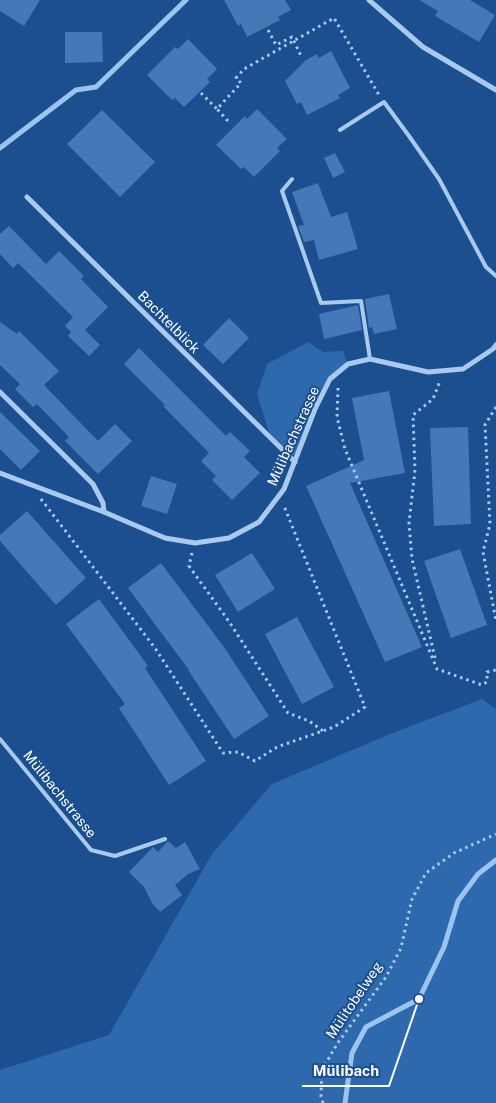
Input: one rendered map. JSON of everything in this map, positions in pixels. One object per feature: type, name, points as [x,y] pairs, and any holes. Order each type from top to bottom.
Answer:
[{"type":"street","points":[[369,0],[423,47],[496,90]]},
{"type":"street","name":"Bachtelblick","points":[[27,197],[295,462]]},
{"type":"street","name":"Mülibachstrasse","points":[[0,473],[104,512],[166,538],[195,542],[229,538],[259,522],[280,495],[315,409],[330,379],[348,364],[370,359],[428,372],[463,369],[496,345]]},
{"type":"street","points":[[0,392],[93,484],[103,503],[104,512]]},
{"type":"lane","points":[[340,130],[384,102],[439,180],[486,267],[496,276]]},
{"type":"lane","points":[[292,179],[282,191],[321,303],[361,300],[370,359]]},
{"type":"lane","name":"Mülibachstrasse","points":[[0,739],[91,850],[115,856],[165,839]]},
{"type":"path","points":[[217,108],[241,84],[236,78],[244,70],[334,18],[384,102]]},
{"type":"path","points":[[268,30],[276,45],[292,37],[302,58]]},
{"type":"path","points":[[201,94],[228,121]]},
{"type":"path","points":[[437,669],[412,559],[410,523],[415,470],[413,415],[433,399],[444,371]]},
{"type":"path","points":[[338,373],[337,417],[345,448],[437,669],[482,686],[487,682],[487,672],[496,670]]},
{"type":"path","points":[[496,407],[484,425],[490,524],[483,552],[496,621]]},
{"type":"path","points":[[28,483],[155,648],[223,753],[238,752],[255,761],[277,747],[334,727],[365,707],[280,495]]},
{"type":"path","points":[[195,542],[189,566],[230,623],[288,713],[308,721],[323,731]]},
{"type":"path","name":"Mülitobelweg","points":[[323,1103],[321,1096],[322,1070],[337,1044],[386,977],[401,948],[412,899],[426,873],[454,853],[496,834]]},
{"type":"shaded area","points":[[308,342],[323,352],[343,351],[348,364],[330,379],[297,457],[272,442],[257,394],[267,364]]},
{"type":"shaded area","points":[[482,699],[496,709],[496,1103],[0,1103],[0,1070],[109,1035],[212,854],[272,784],[390,734]]},
{"type":"building","points":[[0,0],[40,0],[24,26],[0,11]]},
{"type":"building","points":[[224,0],[285,0],[291,10],[278,17],[280,20],[247,37],[241,24],[238,26]]},
{"type":"building","points":[[419,0],[470,0],[495,15],[479,42],[435,16],[438,11]]},
{"type":"building","points":[[65,32],[102,32],[103,62],[65,63]]},
{"type":"building","points":[[188,39],[217,69],[207,79],[210,82],[184,107],[175,98],[172,100],[147,75],[175,47],[178,49]]},
{"type":"building","points":[[331,51],[350,88],[338,95],[340,98],[307,115],[301,102],[297,104],[285,81],[306,60],[317,54],[319,58]]},
{"type":"building","points":[[257,109],[287,139],[277,148],[280,151],[254,177],[244,167],[241,169],[216,145],[245,116],[247,119]]},
{"type":"building","points":[[102,110],[155,162],[120,197],[67,144]]},
{"type":"building","points":[[335,153],[345,172],[333,178],[324,158]]},
{"type":"building","points":[[318,183],[331,217],[347,212],[358,249],[319,260],[314,240],[304,242],[298,226],[304,225],[292,192]]},
{"type":"building","points":[[9,226],[46,264],[59,251],[84,276],[81,279],[108,307],[85,330],[100,345],[89,356],[68,336],[71,332],[65,326],[73,317],[18,263],[13,268],[0,254],[0,234]]},
{"type":"building","points":[[389,294],[397,329],[374,334],[372,327],[369,328],[365,299]]},
{"type":"building","points":[[358,305],[362,330],[324,339],[319,314]]},
{"type":"building","points":[[229,318],[249,338],[223,364],[203,345]]},
{"type":"building","points":[[0,322],[17,334],[19,331],[59,371],[44,385],[98,441],[115,424],[132,441],[98,474],[65,441],[69,437],[37,404],[33,407],[15,389],[20,384],[0,365]]},
{"type":"building","points":[[139,348],[226,436],[230,432],[250,451],[244,457],[260,473],[232,500],[212,480],[216,476],[201,461],[209,453],[124,364]]},
{"type":"building","points":[[389,391],[405,473],[350,483],[422,647],[385,662],[306,486],[364,460],[352,398]]},
{"type":"building","points":[[0,412],[40,451],[21,470],[0,449]]},
{"type":"building","points":[[468,427],[471,524],[434,526],[430,428]]},
{"type":"building","points":[[151,476],[177,484],[167,514],[141,506]]},
{"type":"building","points":[[27,511],[86,578],[56,605],[0,541],[0,535]]},
{"type":"building","points":[[460,549],[487,625],[451,638],[424,561]]},
{"type":"building","points":[[252,553],[275,589],[238,612],[215,575]]},
{"type":"building","points":[[161,563],[224,647],[269,716],[234,739],[189,670],[128,588]]},
{"type":"building","points":[[99,599],[148,666],[145,668],[206,761],[169,785],[119,708],[125,704],[66,624]]},
{"type":"building","points":[[297,617],[334,687],[302,704],[265,634]]},
{"type":"building","points":[[168,841],[176,848],[185,842],[200,869],[188,874],[175,885],[182,895],[160,912],[152,903],[144,887],[129,872],[153,847],[158,852]]},
{"type":"waterway","points":[[0,148],[76,90],[96,87],[186,0]]},
{"type":"waterway","points":[[345,1103],[352,1053],[366,1027],[419,999],[444,947],[458,901],[478,874],[496,860]]},
{"type":"place","name":"Mülibach","points":[[419,999]]}]
